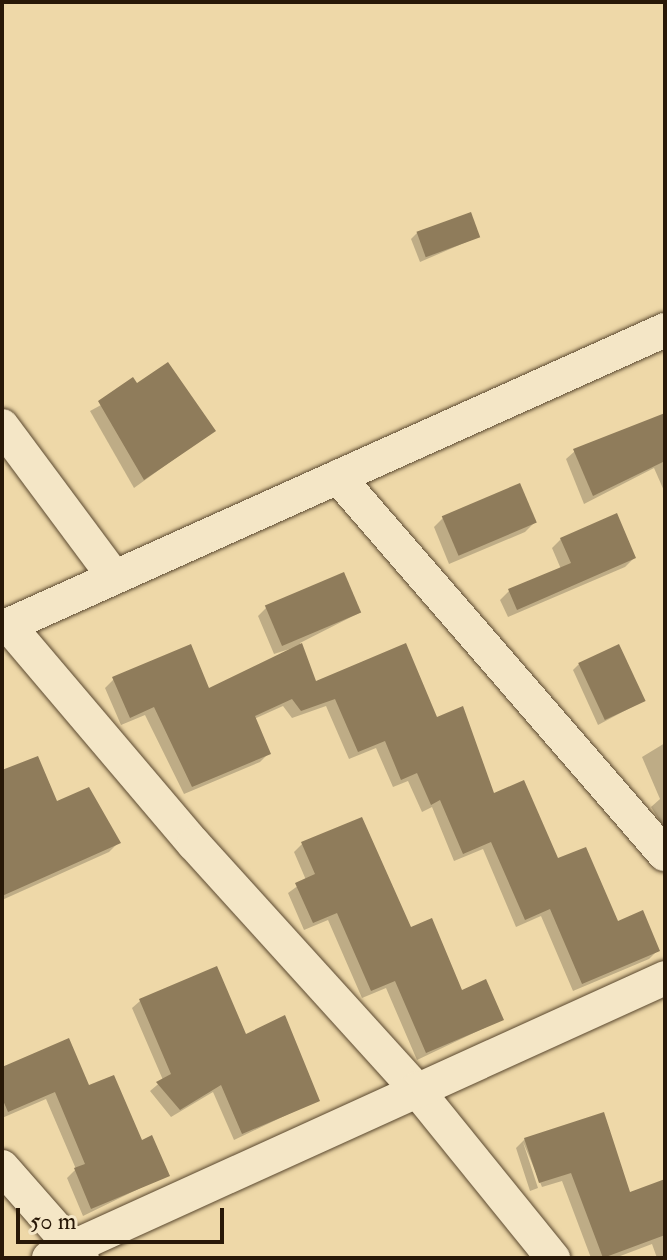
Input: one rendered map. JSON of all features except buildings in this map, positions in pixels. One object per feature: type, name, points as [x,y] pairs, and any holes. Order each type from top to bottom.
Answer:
[{"type":"street","points":[[553,1258],[416,1089],[194,844],[5,626],[665,330]]},
{"type":"street","points":[[2,426],[114,577]]},
{"type":"street","points":[[338,477],[665,854]]},
{"type":"street","points":[[2,1167],[68,1254],[416,1089],[665,978]]}]
